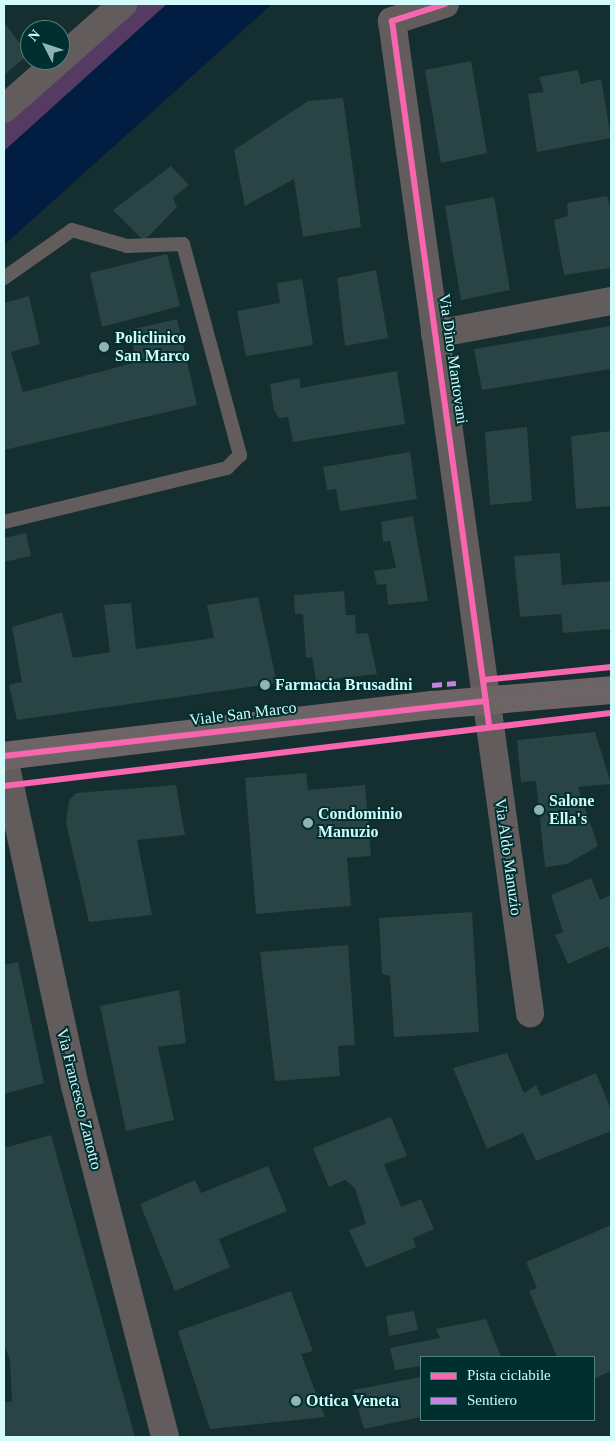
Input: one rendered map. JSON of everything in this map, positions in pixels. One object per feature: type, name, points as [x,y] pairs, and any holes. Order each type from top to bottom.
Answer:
[{"type":"street","points":[[4,110],[123,4]]},
{"type":"street","name":"Via Dino Mantovani","points":[[445,4],[392,21],[484,690]]},
{"type":"street","points":[[435,334],[611,302]]},
{"type":"street","name":"Viale San Marco","points":[[4,757],[484,690],[611,690]]},
{"type":"street","name":"Via Aldo Manuzio","points":[[484,690],[530,1013]]},
{"type":"street","name":"Via Francesco Zanotto","points":[[4,757],[74,1086],[165,1437]]},
{"type":"lane","points":[[4,278],[72,230],[128,246],[183,244],[240,455],[227,468],[4,522]]},
{"type":"shaded area","points":[[138,4],[167,4],[4,151],[4,123],[64,70],[70,70],[70,64]]},
{"type":"water","points":[[167,4],[272,4],[4,245],[4,151]]},
{"type":"building","points":[[4,22],[20,44],[20,62],[4,75]]},
{"type":"building","points":[[471,61],[487,153],[441,163],[425,70]]},
{"type":"building","points":[[578,70],[581,84],[601,79],[611,138],[537,152],[528,94],[544,92],[539,77]]},
{"type":"building","points":[[343,98],[361,227],[303,237],[294,179],[245,206],[234,150],[308,101]]},
{"type":"building","points":[[171,166],[189,185],[173,198],[177,207],[144,241],[113,210]]},
{"type":"building","points":[[607,196],[611,210],[611,268],[564,275],[554,220],[568,216],[567,203]]},
{"type":"building","points":[[494,197],[510,290],[461,300],[445,206]]},
{"type":"building","points":[[167,254],[180,306],[102,327],[90,273]]},
{"type":"building","points":[[376,270],[388,338],[345,346],[337,278]]},
{"type":"building","points":[[302,279],[313,345],[246,356],[237,311],[280,303],[277,283]]},
{"type":"building","points":[[29,296],[40,344],[11,352],[23,392],[137,362],[129,330],[177,319],[197,405],[4,450],[4,303]]},
{"type":"building","points":[[611,326],[611,369],[482,390],[474,349]]},
{"type":"building","points":[[397,371],[405,424],[293,442],[288,417],[279,418],[274,410],[270,384],[300,378],[300,388]]},
{"type":"building","points":[[527,427],[532,501],[490,505],[485,432]]},
{"type":"building","points":[[611,431],[611,506],[576,509],[571,436]]},
{"type":"building","points":[[410,452],[417,499],[340,511],[336,489],[327,490],[323,467]]},
{"type":"building","points":[[413,516],[428,601],[388,605],[386,584],[377,585],[374,571],[396,568],[390,541],[383,542],[381,522]]},
{"type":"building","points":[[26,533],[31,556],[4,562],[4,538]]},
{"type":"building","points":[[560,553],[562,585],[611,581],[611,629],[563,633],[561,614],[520,617],[514,556]]},
{"type":"building","points":[[344,591],[346,615],[355,615],[356,634],[368,633],[377,674],[316,681],[312,657],[306,658],[303,614],[295,614],[294,595]]},
{"type":"building","points":[[258,597],[277,683],[17,720],[9,685],[22,682],[12,627],[62,612],[73,658],[110,652],[104,605],[131,603],[136,649],[214,638],[207,605]]},
{"type":"building","points":[[595,732],[611,784],[578,787],[598,846],[567,864],[545,867],[536,781],[521,782],[517,740]]},
{"type":"building","name":"Condominio Manuzio","points":[[306,773],[308,790],[365,785],[371,856],[347,858],[351,906],[256,914],[245,778]]},
{"type":"building","points":[[176,785],[185,835],[137,840],[152,915],[89,922],[66,823],[69,800],[76,793]]},
{"type":"building","points":[[591,878],[600,900],[611,895],[611,952],[608,946],[568,964],[555,935],[563,932],[551,895]]},
{"type":"building","points":[[472,912],[479,1032],[394,1037],[390,976],[382,974],[379,918]]},
{"type":"building","points":[[348,945],[355,1045],[338,1046],[340,1076],[275,1081],[260,952]]},
{"type":"building","points":[[18,962],[44,1083],[4,1094],[4,965]]},
{"type":"building","points":[[179,990],[186,1043],[158,1047],[174,1120],[126,1131],[100,1006]]},
{"type":"building","points":[[507,1053],[524,1093],[536,1085],[541,1096],[596,1073],[611,1110],[611,1131],[536,1161],[523,1133],[487,1149],[453,1068]]},
{"type":"building","points":[[391,1117],[407,1156],[384,1164],[401,1207],[421,1199],[434,1229],[413,1238],[416,1247],[366,1268],[349,1230],[366,1224],[355,1188],[345,1180],[329,1187],[313,1148]]},
{"type":"building","points":[[51,1135],[135,1437],[4,1437],[4,1402],[12,1402],[10,1360],[4,1344],[4,1148]]},
{"type":"building","points":[[268,1166],[287,1211],[219,1239],[230,1267],[175,1291],[140,1204],[195,1180],[201,1193]]},
{"type":"building","points":[[611,1225],[611,1371],[595,1379],[595,1356],[557,1356],[529,1291],[537,1288],[526,1262]]},
{"type":"building","points":[[291,1291],[313,1351],[301,1354],[325,1417],[210,1429],[178,1331]]},
{"type":"building","points":[[414,1311],[418,1330],[389,1336],[386,1316]]},
{"type":"building","points":[[486,1319],[501,1356],[420,1356],[420,1366],[395,1370],[390,1348],[440,1338],[436,1329]]},
{"type":"building","points":[[420,1377],[420,1417],[364,1429],[353,1390]]},
{"type":"tram line","points":[[4,749],[434,698],[611,683]]},
{"type":"tram line","points":[[4,762],[435,712],[611,698]]},
{"type":"marked path","points":[[432,685],[456,683]]},
{"type":"cycle path","points":[[445,4],[392,21],[489,725]]},
{"type":"cycle path","points":[[483,680],[611,667]]},
{"type":"cycle path","points":[[4,756],[486,701]]},
{"type":"cycle path","points":[[4,786],[611,713]]},
{"type":"place","name":"Policlinico San Marco","points":[[104,347]]},
{"type":"place","name":"Farmacia Brusadini","points":[[265,685]]},
{"type":"place","name":"Salone Ella's","points":[[539,810]]},
{"type":"place","name":"Condominio Manuzio","points":[[308,823]]},
{"type":"place","name":"Ottica Veneta","points":[[296,1401]]}]
